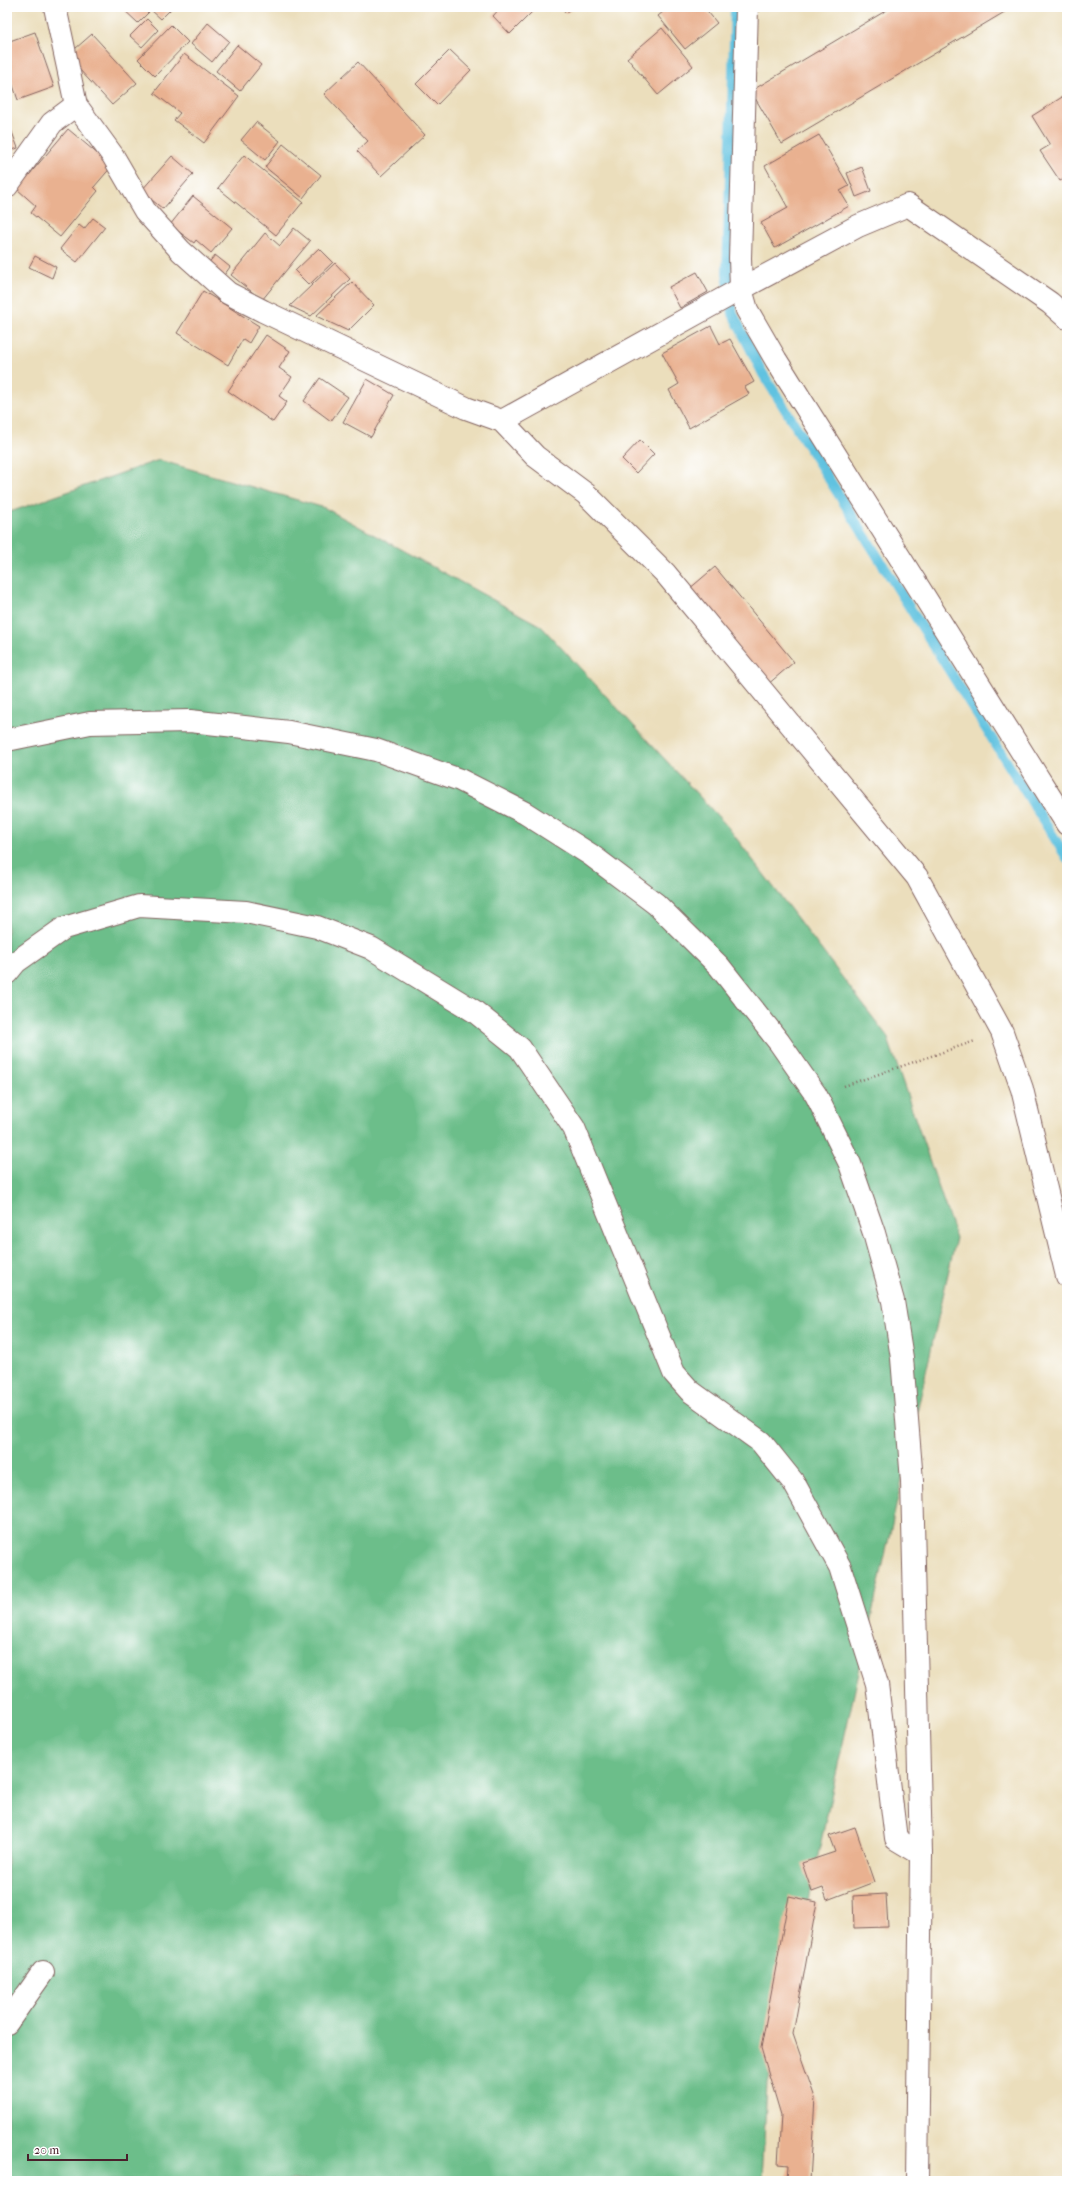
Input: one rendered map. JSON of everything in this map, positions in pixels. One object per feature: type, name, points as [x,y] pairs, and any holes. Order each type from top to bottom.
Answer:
[{"type":"street","points":[[55,7],[76,105],[113,156],[145,211],[181,251],[228,293],[466,408],[502,421],[535,456],[586,494],[666,573],[917,877],[1002,1032],[1022,1090],[1067,1276]]},
{"type":"street","points":[[733,293],[740,258],[747,7]]},
{"type":"street","points":[[7,186],[52,123],[76,105]]},
{"type":"street","points":[[502,421],[733,293],[858,226],[908,205],[1050,303],[1067,318]]},
{"type":"street","points":[[733,293],[747,310],[776,360],[1067,824]]},
{"type":"street","points":[[7,740],[90,723],[190,721],[289,732],[376,750],[460,780],[525,813],[591,855],[656,904],[719,966],[779,1042],[816,1095],[850,1164],[874,1233],[893,1301],[902,1358],[912,1481],[921,1854],[920,2038],[917,2181]]},
{"type":"street","points":[[7,973],[16,962],[64,928],[139,906],[246,912],[317,927],[371,948],[474,1011],[520,1048],[574,1128],[674,1373],[690,1390],[761,1442],[794,1483],[840,1567],[877,1684],[896,1839],[921,1854]]},
{"type":"street","points":[[7,2023],[42,1972]]},
{"type":"path","points":[[816,1095],[1002,1032]]},
{"type":"green space","points":[[159,460],[325,508],[541,626],[727,826],[887,1036],[956,1238],[767,2083],[762,2181],[7,2181],[7,513]]},
{"type":"building","points":[[7,7],[16,7],[7,10]]},
{"type":"building","points":[[121,7],[173,7],[161,19],[151,10],[138,23]]},
{"type":"building","points":[[501,7],[529,7],[533,11],[510,34],[493,16]]},
{"type":"building","points":[[561,7],[574,7],[566,13]]},
{"type":"building","points":[[669,7],[704,7],[717,23],[685,49],[658,16]]},
{"type":"building","points":[[892,7],[1013,7],[782,144],[751,91]]},
{"type":"building","points":[[147,19],[158,30],[142,47],[130,36]]},
{"type":"building","points":[[208,23],[229,41],[212,62],[191,44]]},
{"type":"building","points":[[171,25],[188,42],[155,76],[138,59]]},
{"type":"building","points":[[662,28],[693,66],[658,95],[627,58]]},
{"type":"building","points":[[35,32],[54,87],[18,100],[7,68],[7,42]]},
{"type":"building","points":[[92,34],[137,83],[112,105],[67,56]]},
{"type":"building","points":[[237,45],[261,65],[240,91],[216,71]]},
{"type":"building","points":[[450,50],[471,70],[437,105],[416,84]]},
{"type":"building","points":[[184,54],[239,96],[204,143],[174,120],[180,113],[154,93]]},
{"type":"building","points":[[358,62],[425,135],[381,176],[357,151],[368,141],[324,94]]},
{"type":"building","points":[[1067,94],[1067,177],[1060,181],[1040,151],[1050,145],[1032,116]]},
{"type":"building","points":[[7,119],[18,148],[7,152]]},
{"type":"building","points":[[256,122],[280,141],[265,160],[241,140]]},
{"type":"building","points":[[68,129],[112,166],[94,187],[98,191],[60,237],[31,213],[36,206],[17,189]]},
{"type":"building","points":[[819,135],[849,186],[840,191],[849,206],[775,248],[761,223],[788,208],[765,166]]},
{"type":"building","points":[[283,144],[321,175],[303,198],[265,167]]},
{"type":"building","points":[[244,155],[303,202],[276,235],[218,188]]},
{"type":"building","points":[[172,156],[193,174],[163,209],[141,191]]},
{"type":"building","points":[[862,167],[871,191],[856,197],[847,173]]},
{"type":"building","points":[[193,196],[232,228],[211,253],[196,240],[194,243],[170,225]]},
{"type":"building","points":[[93,218],[105,227],[77,262],[60,249],[79,225],[84,229]]},
{"type":"building","points":[[294,228],[310,241],[262,300],[231,275],[265,233],[280,246]]},
{"type":"building","points":[[319,248],[333,262],[309,285],[295,271]]},
{"type":"building","points":[[215,255],[230,267],[222,278],[207,265]]},
{"type":"building","points":[[35,256],[56,267],[52,278],[29,267]]},
{"type":"building","points":[[335,263],[350,279],[311,316],[290,306]]},
{"type":"building","points":[[697,272],[708,292],[680,308],[669,287]]},
{"type":"building","points":[[352,282],[374,305],[348,331],[316,316]]},
{"type":"building","points":[[203,291],[259,326],[249,343],[243,339],[228,365],[177,333]]},
{"type":"building","points":[[711,326],[720,344],[730,339],[754,382],[745,387],[749,394],[689,428],[669,390],[679,384],[662,353]]},
{"type":"building","points":[[266,335],[290,351],[279,368],[292,377],[279,396],[287,402],[273,422],[228,391]]},
{"type":"building","points":[[320,378],[348,397],[331,421],[304,401]]},
{"type":"building","points":[[367,379],[394,395],[371,437],[343,422]]},
{"type":"building","points":[[640,440],[654,454],[636,473],[622,459]]},
{"type":"building","points":[[715,567],[794,662],[767,685],[688,590]]},
{"type":"building","points":[[855,1827],[874,1882],[827,1900],[823,1888],[812,1892],[802,1863],[835,1852],[829,1836]]},
{"type":"building","points":[[886,1894],[888,1927],[854,1928],[853,1896]]},
{"type":"building","points":[[789,1896],[817,1902],[793,2034],[815,2098],[810,2181],[787,2181],[788,2165],[778,2164],[781,2115],[761,2048]]},
{"type":"waterway","points":[[735,7],[727,274],[733,314],[763,374],[1067,858]]}]
